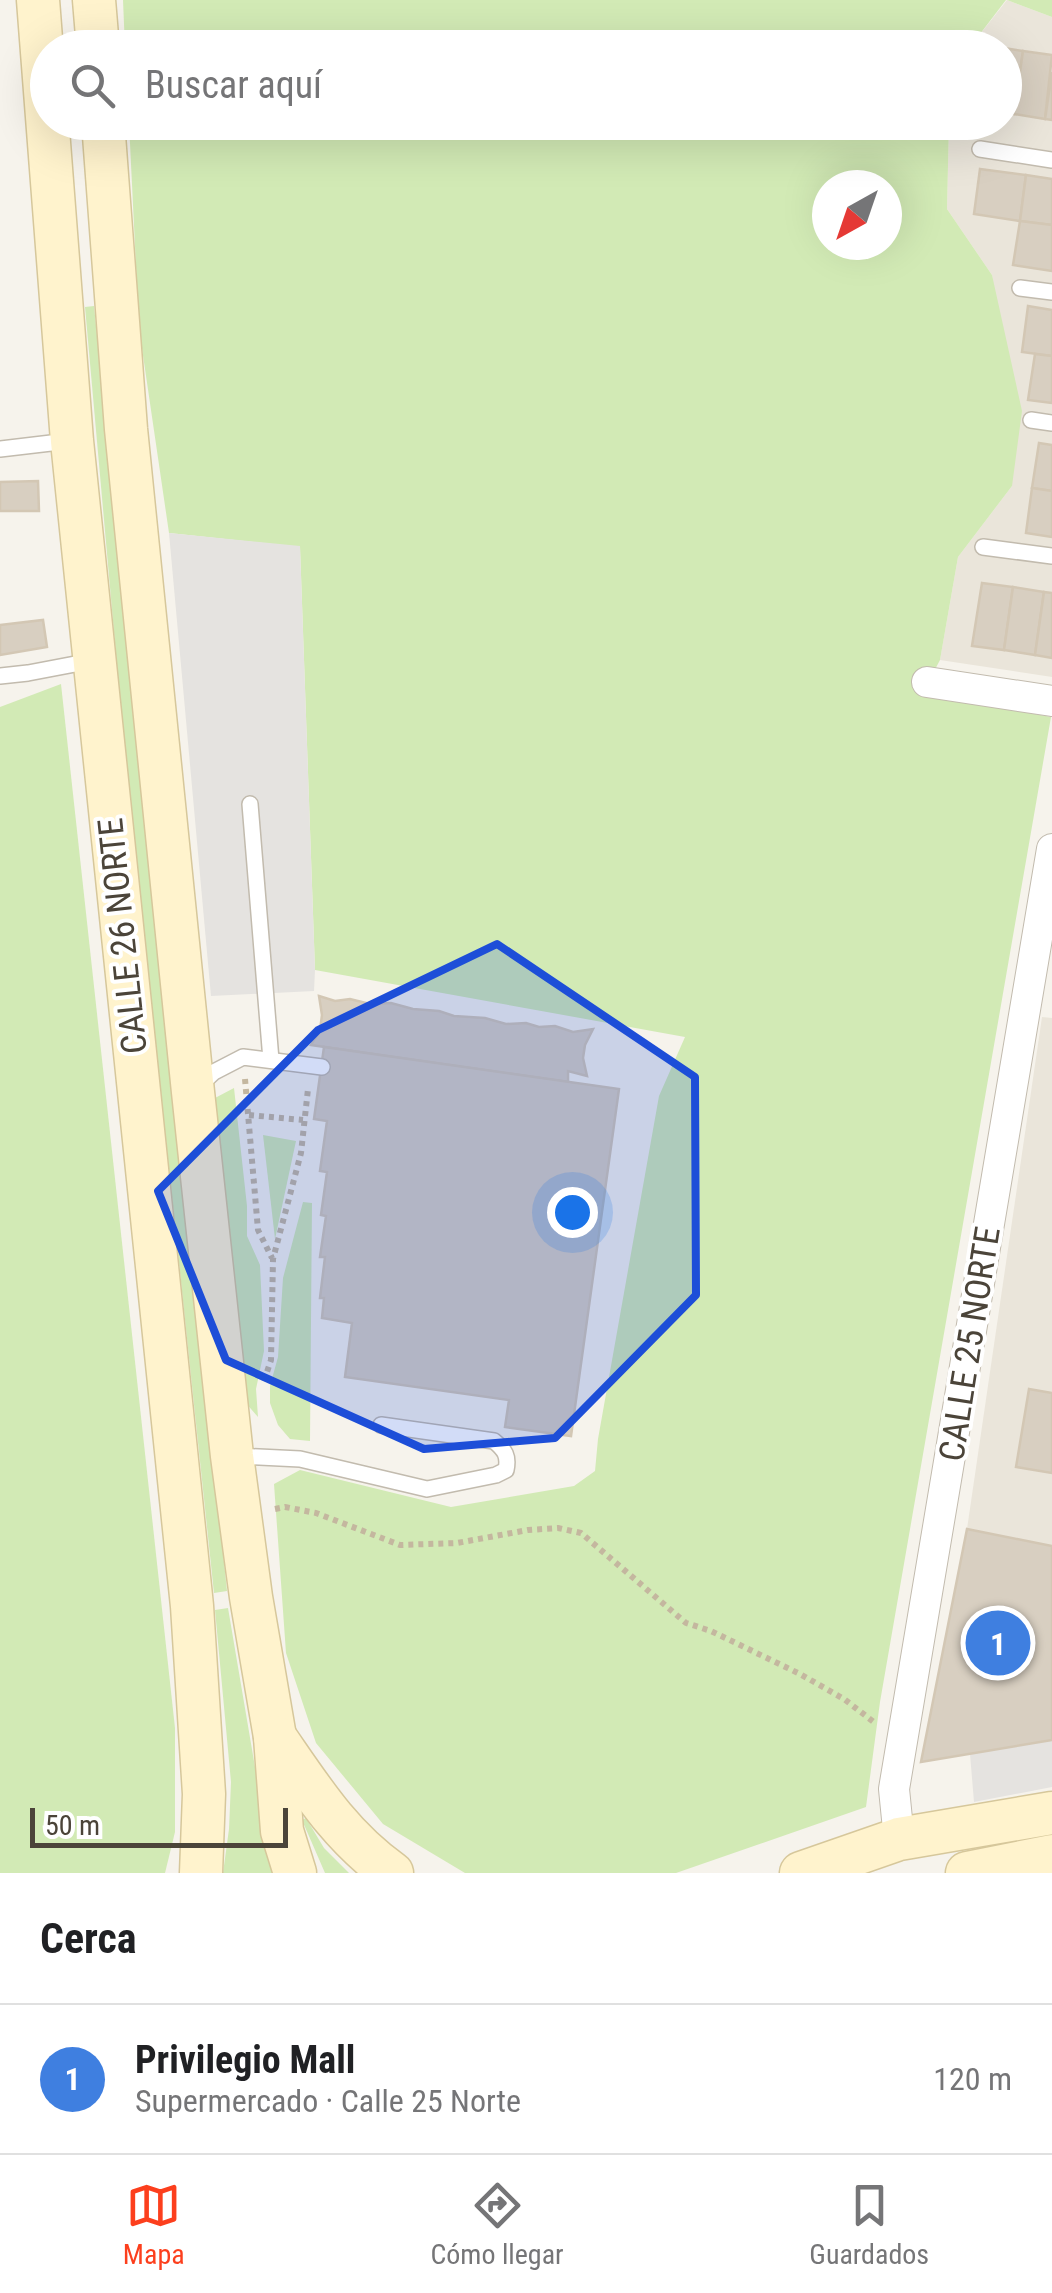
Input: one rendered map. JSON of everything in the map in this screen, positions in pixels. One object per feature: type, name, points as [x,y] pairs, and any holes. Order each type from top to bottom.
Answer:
[{"type":"street","name":"CALLE 26 NORTE","points":[[38,0],[40,30]]},
{"type":"street","points":[[94,0],[96,30]]},
{"type":"street","name":"CALLE 26 NORTE","points":[[49,140],[72,437],[192,1606],[204,1794],[201,1873]]},
{"type":"street","name":"CALLE 26 NORTE","points":[[104,140],[126,429],[232,1456],[275,1737],[282,1831],[294,1873]]},
{"type":"street","points":[[928,682],[1052,700]]},
{"type":"street","name":"CALLE 25 NORTE","points":[[899,1839],[894,1790],[1052,849]]},
{"type":"street","points":[[275,1737],[336,1824],[392,1873]]},
{"type":"street","points":[[184,1873],[204,1794]]},
{"type":"street","points":[[801,1873],[899,1839],[1052,1814]]},
{"type":"street","points":[[967,1873],[1052,1856]]},
{"type":"lane","points":[[980,149],[1052,160]]},
{"type":"lane","points":[[1020,288],[1052,292]]},
{"type":"lane","points":[[1031,420],[1052,423]]},
{"type":"lane","points":[[0,449],[72,437]]},
{"type":"lane","points":[[983,547],[1052,556]]},
{"type":"lane","points":[[0,676],[95,660]]},
{"type":"lane","points":[[250,804],[271,1060]]},
{"type":"lane","points":[[193,1092],[214,1072],[244,1058],[317,1066]]},
{"type":"lane","points":[[232,1456],[300,1459],[427,1489],[506,1470],[504,1449],[494,1441],[381,1425]]},
{"type":"path","points":[[244,1058],[258,1230],[273,1259]]},
{"type":"path","points":[[262,1388],[271,1360],[273,1259],[317,1066]]},
{"type":"path","points":[[248,1114],[303,1120]]},
{"type":"path","points":[[241,1521],[285,1507],[316,1513],[400,1545],[456,1544],[558,1528],[581,1533],[686,1622],[761,1654],[844,1699],[901,1748]]},
{"type":"highlighted area","points":[[497,944],[695,1077],[696,1295],[555,1438],[424,1449],[226,1360],[158,1191],[318,1030]]},
{"type":"shaded area","points":[[1007,0],[1052,17],[1052,677],[940,660],[958,557],[1012,486],[992,275],[947,209],[949,140],[1022,140],[1022,30],[983,30]]},
{"type":"shaded area","points":[[169,533],[300,546],[314,991],[211,996]]},
{"type":"shaded area","points":[[1042,1017],[1052,1018],[1052,1546],[967,1529]]},
{"type":"shaded area","points":[[1052,1740],[1052,1787],[974,1802],[970,1754]]},
{"type":"green space","points":[[123,0],[1006,0],[983,30],[124,30]]},
{"type":"green space","points":[[1007,0],[1052,0],[1052,17]]},
{"type":"green space","points":[[130,140],[949,140],[947,209],[992,275],[1022,411],[1012,486],[958,557],[940,660],[923,692],[1051,717],[880,1702],[866,1807],[676,1873],[465,1873],[383,1824],[316,1743],[286,1653],[274,1484],[300,1470],[451,1507],[574,1486],[595,1471],[659,1096],[685,1037],[315,970],[300,547],[169,533],[139,328]]},
{"type":"green space","points":[[94,306],[227,1591],[214,1593],[124,744],[85,307]]},
{"type":"green space","points":[[61,684],[175,1728],[175,1832],[165,1873],[0,1873],[0,707]]},
{"type":"green space","points":[[234,1088],[247,1236],[260,1265],[264,1351],[256,1389],[258,1417],[238,1394],[215,1098]]},
{"type":"green space","points":[[263,1135],[296,1141],[275,1239]]},
{"type":"green space","points":[[303,1202],[312,1203],[310,1441],[290,1439],[278,1425],[270,1403],[278,1357],[283,1278]]},
{"type":"green space","points":[[228,1608],[273,1873],[223,1873],[231,1782],[215,1610]]},
{"type":"green space","points":[[306,1818],[324,1848],[349,1873],[325,1873],[302,1820]]},
{"type":"building","points":[[1023,51],[1052,55],[1045,119],[1022,115]]},
{"type":"building","points":[[1052,72],[1052,120],[1045,119]]},
{"type":"building","points":[[980,169],[1026,175],[1020,221],[974,214]]},
{"type":"building","points":[[1026,175],[1052,179],[1052,225],[1020,221]]},
{"type":"building","points":[[1020,221],[1052,225],[1052,271],[1013,265]]},
{"type":"building","points":[[1028,306],[1052,310],[1052,356],[1022,352]]},
{"type":"building","points":[[1035,354],[1052,356],[1052,403],[1028,400]]},
{"type":"building","points":[[1039,443],[1052,445],[1052,491],[1032,488]]},
{"type":"building","points":[[38,481],[39,511],[0,511],[0,482]]},
{"type":"building","points":[[1032,488],[1052,491],[1052,537],[1026,533]]},
{"type":"building","points":[[982,583],[1013,587],[1004,650],[972,646]]},
{"type":"building","points":[[1013,587],[1044,592],[1035,655],[1004,650]]},
{"type":"building","points":[[1044,592],[1052,593],[1052,658],[1035,655]]},
{"type":"building","points":[[43,620],[47,647],[0,655],[0,625]]},
{"type":"building","points":[[319,996],[335,1001],[391,1003],[506,1024],[555,1026],[573,1032],[593,1029],[583,1058],[587,1076],[568,1071],[568,1082],[311,1045],[320,1030]]},
{"type":"building","points":[[324,1047],[619,1089],[571,1436],[505,1427],[509,1400],[345,1377],[352,1323],[322,1318],[324,1298],[320,1298],[326,1216],[321,1215],[327,1172],[320,1171],[327,1121],[314,1119]]},
{"type":"building","points":[[1029,1389],[1052,1393],[1052,1473],[1016,1467]]},
{"type":"building","points":[[967,1529],[1052,1546],[1052,1740],[921,1762]]},
{"type":"place","name":"Privilegio Mall","points":[[998,1643]]}]
